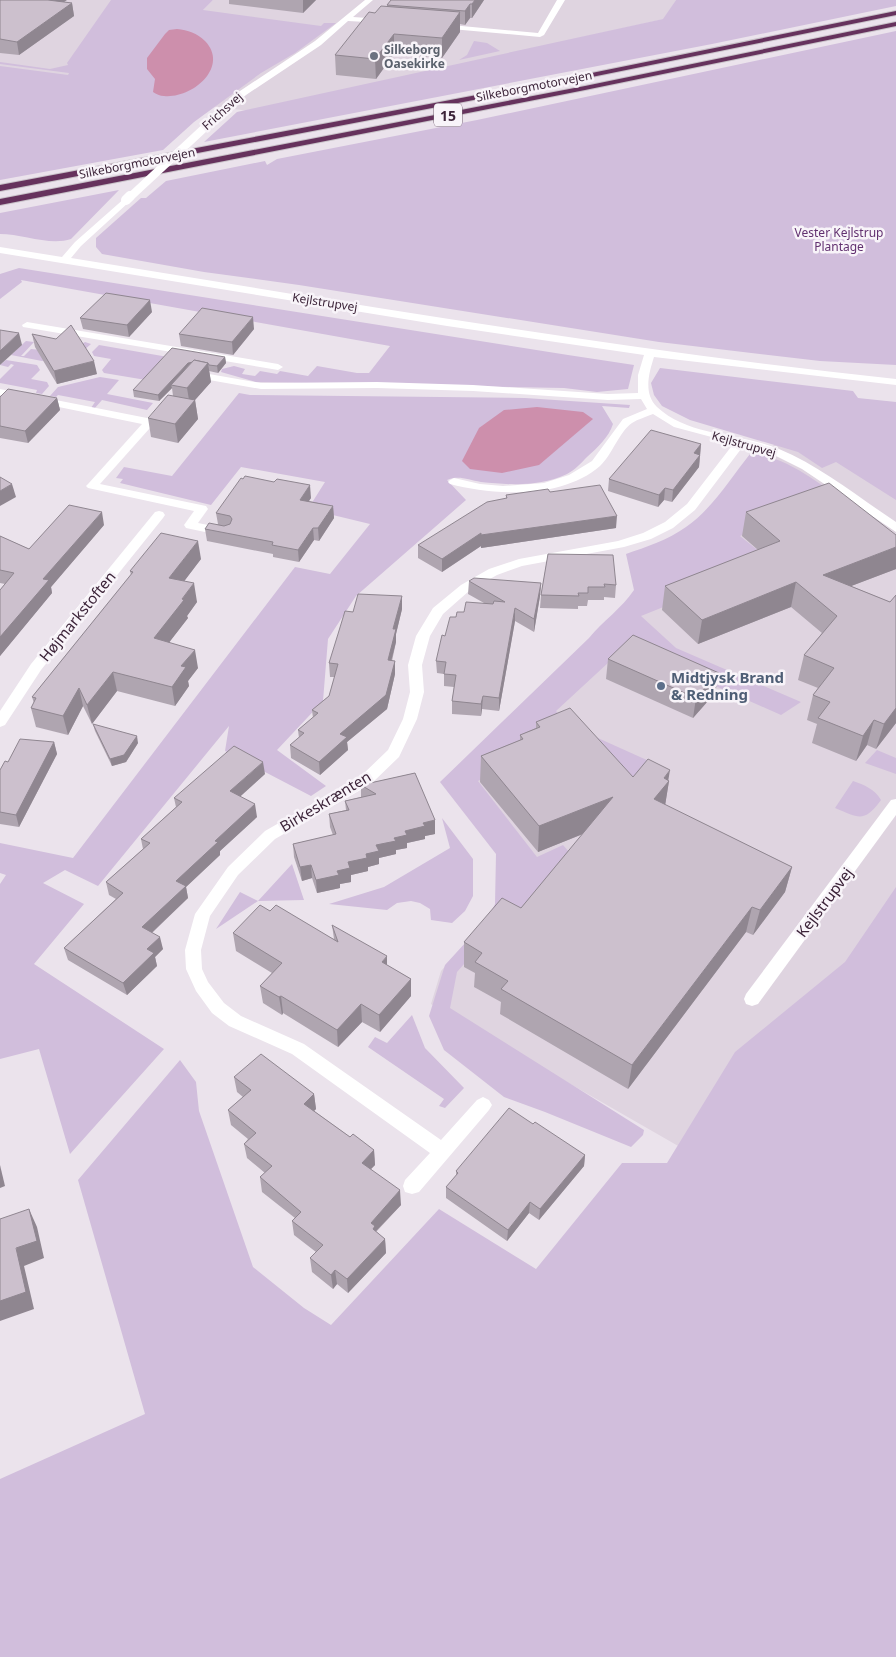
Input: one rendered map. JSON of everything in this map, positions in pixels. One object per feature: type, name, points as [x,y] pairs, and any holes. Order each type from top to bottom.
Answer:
[{"type":"highway","name":"Silkeborgmotorvejen","points":[[0,188],[572,79],[896,13]]},
{"type":"highway","name":"Silkeborgmotorvejen","points":[[0,202],[566,92],[896,24]]},
{"type":"street","name":"Frichsvej","points":[[65,260],[78,244],[243,93],[318,43],[349,19],[369,0]]},
{"type":"street","points":[[429,25],[540,35],[561,0]]},
{"type":"street","points":[[349,19],[393,22]]},
{"type":"street","name":"Kejlstrupvej","points":[[0,250],[597,346],[806,373],[896,382]]},
{"type":"street","points":[[27,325],[278,367]]},
{"type":"street","points":[[184,384],[193,373],[261,386],[376,385],[473,388],[608,397],[643,396],[641,380],[650,353]]},
{"type":"street","points":[[205,375],[216,357]]},
{"type":"street","points":[[0,392],[150,422]]},
{"type":"street","name":"Kejlstrupvej","points":[[643,396],[654,410],[679,425],[774,451],[806,468],[896,528]]},
{"type":"street","points":[[167,402],[92,486],[202,509],[190,525],[226,532]]},
{"type":"street","points":[[454,482],[480,488],[503,490],[546,486],[573,477],[596,463],[627,421],[654,410]]},
{"type":"street","name":"Birkeskrænten","points":[[442,1152],[298,1049],[235,1021],[218,1008],[202,986],[194,969],[193,950],[203,914],[233,870],[270,835],[366,780],[394,752],[410,719],[417,692],[416,665],[423,636],[438,611],[465,588],[492,572],[538,559],[620,544],[647,536],[669,525],[691,507],[741,441]]},
{"type":"street","name":"Højmarkstoften","points":[[0,722],[36,667],[160,514]]},
{"type":"street","name":"Kejlstrupvej","points":[[752,999],[896,804]]},
{"type":"street","points":[[412,1186],[483,1105]]},
{"type":"shaded area","points":[[0,0],[111,0],[203,10],[213,0],[676,0],[664,19],[250,111],[0,80]]},
{"type":"shaded area","points":[[177,29],[192,32],[202,38],[212,51],[213,61],[210,71],[196,87],[175,96],[161,96],[153,92],[155,79],[147,69],[147,58],[169,30]]},
{"type":"shaded area","points":[[537,407],[583,412],[593,419],[539,465],[502,473],[470,469],[462,461],[479,428],[504,410]]},
{"type":"shaded area","points":[[777,440],[896,476],[896,893],[720,1170],[431,1004],[441,971],[497,907],[499,856],[444,786],[723,525]]},
{"type":"green space","points":[[111,0],[213,0],[203,10],[321,26],[324,23],[336,23],[295,53],[261,73],[194,122],[163,150],[0,180],[0,66],[68,75],[69,73],[0,64],[0,62],[50,69],[68,65],[67,63]]},
{"type":"green space","points":[[676,0],[896,0],[896,6],[712,44],[204,142],[237,112],[663,19]]},
{"type":"green space","name":"Vester Kejlstrup Plantage","points":[[896,31],[896,365],[820,361],[659,342],[299,285],[204,272],[102,254],[96,247],[96,238],[141,198],[146,198],[166,181],[265,161],[267,165],[277,159],[477,120]]},
{"type":"green space","points":[[474,41],[487,43],[500,51],[459,60],[467,55]]},
{"type":"green space","points":[[119,190],[71,239],[54,241],[0,234],[0,213]]},
{"type":"green space","points":[[19,268],[634,365],[628,389],[597,392],[564,388],[256,382],[221,372],[222,369],[234,366],[245,369],[242,374],[255,376],[260,371],[277,374],[280,371],[308,376],[317,366],[357,373],[369,373],[390,346],[21,280],[22,282],[0,299],[0,274]]},
{"type":"green space","points":[[26,341],[34,342],[21,356],[24,356],[31,349],[41,350],[85,342],[91,344],[83,351],[42,361],[11,355]]},
{"type":"green space","points":[[99,345],[191,361],[146,380],[104,373],[102,370],[111,359],[94,356],[92,352]]},
{"type":"green space","points":[[6,360],[37,365],[40,370],[31,379],[47,382],[49,386],[42,394],[36,393],[37,390],[0,383],[0,379],[14,365],[11,364],[8,367],[0,365]]},
{"type":"green space","points":[[660,368],[853,391],[858,398],[896,402],[896,500],[836,462],[822,468],[798,452],[690,420],[662,406],[654,395],[651,383]]},
{"type":"green space","points":[[100,377],[119,380],[107,394],[153,403],[147,410],[102,400],[94,409],[91,408],[95,402],[58,395],[56,397],[50,396],[58,387]]},
{"type":"green space","points":[[239,393],[250,395],[525,398],[630,405],[629,408],[602,406],[613,424],[611,429],[599,446],[567,474],[546,481],[524,484],[481,482],[460,478],[447,480],[466,500],[356,596],[328,639],[323,701],[277,750],[326,786],[311,796],[225,751],[229,726],[98,886],[65,870],[43,883],[84,904],[34,964],[164,1049],[70,1154],[39,1049],[0,1059],[0,884],[6,875],[0,873],[0,843],[73,858],[295,567],[330,574],[370,524],[308,509],[325,482],[241,467],[211,505],[120,483],[123,479],[116,478],[124,467],[172,476]]},
{"type":"green space","points":[[750,454],[778,460],[791,466],[819,483],[855,509],[825,505],[740,536],[831,609],[753,571],[641,616],[676,648],[801,702],[781,715],[634,650],[622,650],[556,711],[569,725],[649,761],[623,790],[515,763],[478,781],[537,857],[563,845],[576,860],[518,929],[502,921],[457,972],[450,1008],[644,1130],[643,1135],[631,1147],[504,1097],[444,1050],[429,1016],[445,965],[488,918],[495,904],[496,854],[440,782],[629,597],[634,590],[626,554],[679,532],[695,520],[712,503]]},
{"type":"green space","points":[[877,750],[896,758],[896,774],[865,763]]},
{"type":"green space","points":[[853,781],[872,790],[881,800],[865,815],[856,816],[835,808]]},
{"type":"green space","points":[[442,818],[473,859],[473,896],[465,911],[452,923],[431,920],[430,909],[420,903],[411,901],[397,903],[387,910],[329,904],[384,887],[450,848]]},
{"type":"green space","points":[[292,864],[304,900],[258,901]]},
{"type":"green space","points":[[896,887],[896,1657],[0,1657],[0,1479],[145,1414],[78,1180],[180,1060],[196,1082],[199,1111],[253,1267],[304,1308],[331,1325],[439,1209],[536,1269],[622,1163],[667,1163],[735,1052],[845,962]]},
{"type":"green space","points":[[240,892],[258,901],[216,929]]},
{"type":"green space","points":[[412,1015],[425,1048],[464,1088],[445,1108],[439,1106],[444,1099],[368,1047],[375,1037],[387,1043]]},
{"type":"building","points":[[0,0],[48,0],[72,3],[17,42],[0,39]]},
{"type":"building","points":[[391,0],[475,0],[465,11],[387,5]]},
{"type":"building","points":[[381,6],[460,12],[442,38],[394,34],[375,59],[335,55],[369,12],[375,13]]},
{"type":"building","points":[[106,293],[150,300],[127,325],[80,318]]},
{"type":"building","points":[[202,308],[253,317],[232,342],[179,334]]},
{"type":"building","points":[[71,325],[94,361],[54,371],[32,334],[56,339]]},
{"type":"building","points":[[0,330],[19,333],[0,351]]},
{"type":"building","points":[[172,348],[225,357],[217,366],[194,360],[188,363],[158,395],[133,390]]},
{"type":"building","points":[[194,360],[208,363],[187,388],[171,385]]},
{"type":"building","points":[[8,389],[57,398],[25,431],[0,426],[0,397]]},
{"type":"building","points":[[168,395],[195,400],[175,424],[148,418]]},
{"type":"building","points":[[651,430],[701,444],[694,453],[700,455],[673,490],[665,488],[659,495],[609,479]]},
{"type":"building","points":[[245,476],[274,482],[277,479],[310,485],[300,500],[333,506],[318,528],[313,528],[298,550],[272,545],[273,542],[205,529],[209,523],[224,526],[230,524],[232,519],[230,516],[216,513],[241,478],[243,479]]},
{"type":"building","points":[[0,477],[12,484],[0,491]]},
{"type":"building","points":[[829,483],[896,535],[896,547],[823,575],[890,602],[896,595],[896,708],[884,724],[874,720],[863,736],[818,718],[830,702],[813,695],[834,668],[804,655],[837,616],[796,582],[702,620],[665,586],[780,541],[746,512]]},
{"type":"building","points":[[600,485],[617,516],[481,535],[481,533],[442,559],[418,545],[487,502],[507,498],[506,495],[548,489],[550,492]]},
{"type":"building","points":[[69,505],[102,512],[43,579],[49,580],[0,637],[0,590],[14,573],[0,570],[0,536],[29,549]]},
{"type":"building","points":[[161,533],[198,541],[169,578],[194,583],[182,599],[184,600],[154,638],[195,650],[181,666],[186,667],[172,687],[113,672],[87,705],[79,688],[63,716],[31,708],[36,698],[32,697],[133,572],[130,571]]},
{"type":"building","points":[[548,554],[613,555],[616,585],[604,584],[605,587],[588,587],[588,593],[578,593],[579,596],[541,595]]},
{"type":"building","points":[[474,578],[541,583],[534,619],[515,608],[499,698],[483,696],[481,704],[452,701],[456,675],[444,674],[446,662],[436,661],[442,635],[445,636],[450,617],[456,617],[457,612],[464,612],[466,602],[493,604],[494,601],[505,602],[469,581]]},
{"type":"building","points":[[358,594],[402,596],[393,629],[396,629],[388,660],[395,661],[386,695],[340,734],[347,737],[319,762],[290,745],[304,733],[298,730],[318,713],[312,710],[329,696],[338,664],[329,663],[345,611],[353,612]]},
{"type":"building","points":[[633,635],[719,673],[696,698],[608,659]]},
{"type":"building","points":[[570,708],[633,777],[648,759],[670,770],[664,778],[669,781],[654,799],[792,867],[760,910],[752,907],[632,1065],[501,989],[508,981],[475,962],[482,953],[464,942],[502,898],[521,908],[613,797],[539,826],[481,756],[523,739],[520,735],[540,727],[536,722]]},
{"type":"building","points":[[93,724],[137,736],[124,755],[110,759]]},
{"type":"building","points":[[20,739],[54,742],[16,815],[0,812],[0,770],[5,761],[8,762]]},
{"type":"building","points":[[234,746],[263,762],[230,791],[255,804],[176,881],[186,886],[142,927],[160,937],[147,949],[154,953],[123,983],[64,948],[123,893],[106,882],[150,843],[141,839],[182,802],[174,798]]},
{"type":"building","points":[[415,773],[435,820],[423,823],[425,826],[405,831],[407,835],[394,838],[396,841],[376,845],[379,851],[366,854],[367,858],[348,862],[350,868],[337,871],[339,875],[316,880],[311,865],[300,867],[293,844],[336,834],[329,814],[349,810],[345,801],[376,794],[361,785]]},
{"type":"building","points":[[260,905],[270,911],[276,905],[338,942],[332,925],[387,956],[382,962],[411,979],[379,1015],[361,1004],[337,1030],[281,996],[279,997],[260,986],[282,963],[233,933]]},
{"type":"building","points":[[261,1054],[314,1094],[304,1104],[350,1137],[353,1134],[374,1150],[362,1163],[400,1190],[371,1223],[375,1226],[373,1229],[385,1239],[347,1279],[335,1270],[331,1275],[310,1258],[323,1245],[292,1221],[301,1212],[260,1177],[272,1166],[244,1144],[256,1133],[228,1110],[251,1090],[234,1077]]},
{"type":"building","points":[[509,1108],[533,1124],[535,1122],[585,1155],[540,1209],[530,1202],[508,1230],[446,1187],[458,1173],[456,1171]]},
{"type":"building","points":[[29,1209],[37,1241],[16,1248],[26,1292],[0,1301],[0,1219]]},
{"type":"place","name":"Silkeborg Oasekirke","points":[[374,56]]},
{"type":"place","name":"Midtjysk Brand & Redning","points":[[661,686]]}]
